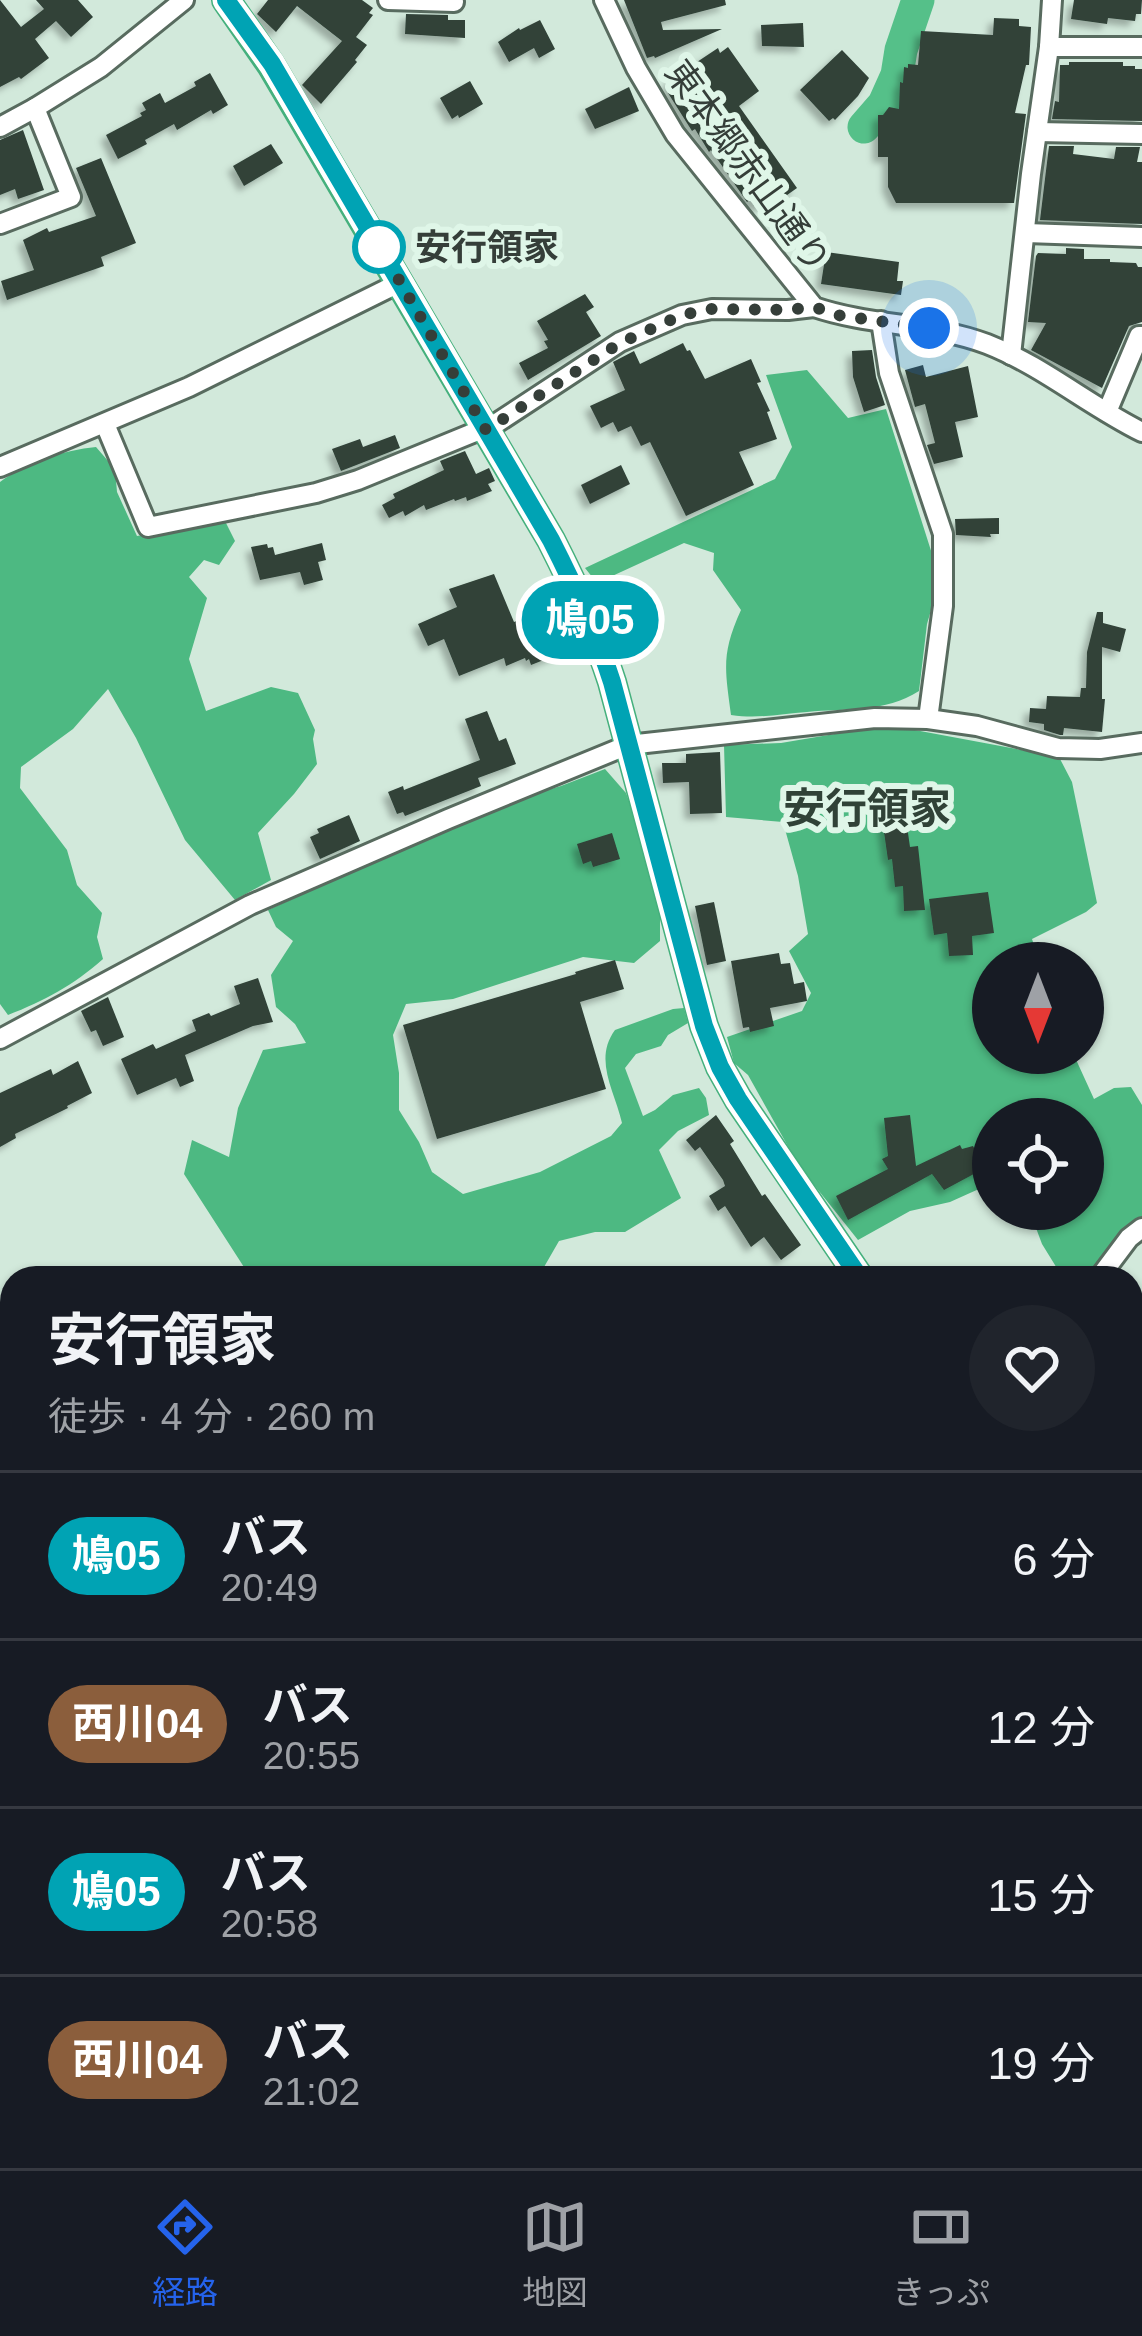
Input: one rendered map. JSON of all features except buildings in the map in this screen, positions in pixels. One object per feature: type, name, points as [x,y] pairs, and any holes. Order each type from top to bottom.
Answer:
[{"type":"main road","points":[[226,0],[272,64],[577,592],[599,642],[704,1026],[720,1067],[852,1266]]},
{"type":"street","points":[[0,127],[101,68],[184,0]]},
{"type":"street","points":[[388,0],[454,2]]},
{"type":"street","name":"東本郷赤山通り","points":[[604,0],[675,134],[814,307],[986,344],[1142,432]]},
{"type":"street","points":[[1011,355],[1052,0]]},
{"type":"street","points":[[1049,47],[1142,46]]},
{"type":"street","points":[[0,224],[71,196],[35,108]]},
{"type":"street","points":[[1037,131],[1142,134]]},
{"type":"street","points":[[1025,232],[1142,237]]},
{"type":"street","points":[[0,467],[189,387],[399,283]]},
{"type":"street","points":[[104,424],[148,527],[358,480],[485,429],[603,353],[667,321],[712,309],[814,307]]},
{"type":"street","points":[[881,321],[889,374],[943,534],[943,606],[928,718]]},
{"type":"street","points":[[1107,412],[1142,336]]},
{"type":"street","points":[[0,1039],[250,905],[628,745],[875,718],[928,718],[1058,748],[1142,743]]},
{"type":"street","points":[[1109,1266],[1142,1228]]},
{"type":"green space","points":[[807,370],[848,418],[886,409],[940,579],[927,624],[919,691],[893,703],[865,708],[731,715],[726,662],[741,610],[713,570],[714,553],[684,543],[597,583],[585,568],[775,479],[792,447],[766,375]]},
{"type":"green space","points":[[96,447],[115,469],[117,492],[137,536],[225,521],[235,541],[219,565],[204,560],[189,577],[207,598],[189,659],[206,711],[271,687],[298,693],[315,730],[317,764],[258,833],[271,880],[235,900],[185,840],[108,689],[73,729],[21,767],[20,788],[67,850],[77,885],[102,913],[97,937],[103,959],[58,992],[8,1015],[0,1004],[0,482],[46,458]]},
{"type":"green space","points":[[888,725],[1059,757],[1072,782],[1097,903],[1033,942],[972,942],[972,1074],[1083,1074],[1094,1098],[972,1098],[972,1192],[910,1211],[858,1240],[799,1166],[748,1075],[734,1063],[727,1037],[802,1011],[811,993],[789,951],[808,934],[783,822],[726,817],[724,745],[781,743]]},
{"type":"green space","points":[[605,769],[626,793],[660,903],[660,941],[634,963],[583,957],[453,999],[406,1004],[393,1035],[399,1110],[432,1172],[463,1194],[540,1172],[611,1136],[622,1123],[606,1064],[615,1030],[684,1008],[688,1023],[668,1035],[661,1046],[636,1054],[625,1068],[643,1116],[673,1095],[699,1088],[706,1098],[709,1115],[678,1131],[659,1150],[681,1198],[625,1232],[595,1232],[559,1241],[545,1266],[243,1266],[184,1174],[192,1140],[229,1157],[238,1108],[263,1050],[306,1043],[295,1024],[276,1007],[271,975],[293,941],[276,927],[268,910],[496,805]]},
{"type":"green space","points":[[1131,1087],[1142,1105],[1142,1219],[1098,1266],[1056,1266],[1037,1230],[1104,1230],[1104,1098],[1096,1098],[1114,1088]]},
{"type":"waterway","points":[[864,127],[884,104],[897,75],[918,0]]},
{"type":"bus line","name":"鳩05","points":[[226,0],[272,64],[577,592],[612,682],[704,1026],[720,1067],[852,1266]]},
{"type":"place","name":"安行領家","points":[[379,247]]},
{"type":"district","name":"安行領家","points":[[867,808]]},
{"type":"route","points":[[379,247],[373,235],[486,430],[620,343],[682,315],[712,309],[814,307],[837,315],[929,328]]}]
